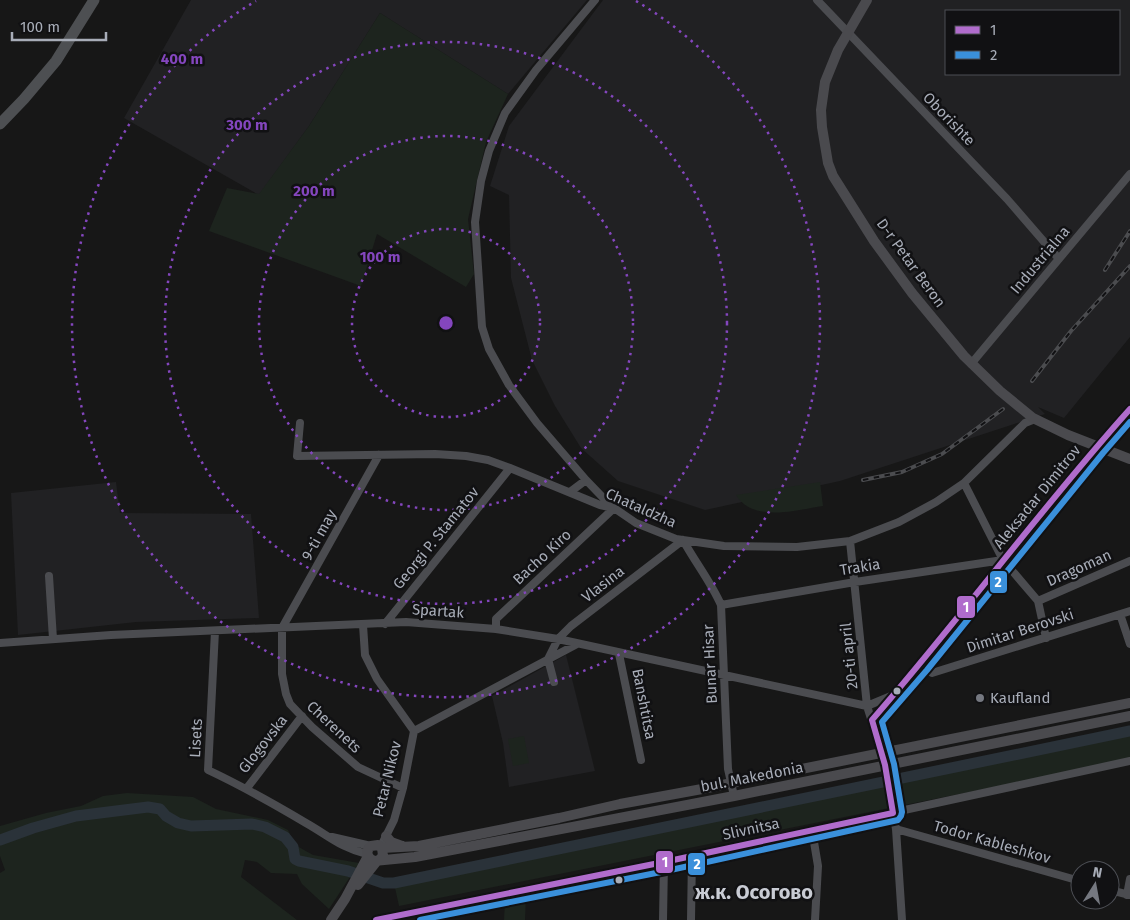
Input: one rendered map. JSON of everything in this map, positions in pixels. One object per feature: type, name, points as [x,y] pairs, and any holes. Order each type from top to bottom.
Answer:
[{"type":"main road","points":[[0,124],[56,61],[94,0]]},
{"type":"street","points":[[595,0],[536,70],[505,113],[489,151],[481,181],[476,222],[482,327],[489,349],[509,385],[537,423],[586,480],[614,508]]},
{"type":"street","name":"Oborishte","points":[[817,0],[1007,199],[1059,259]]},
{"type":"street","name":"D-r Petar Beron","points":[[867,0],[830,66],[822,101],[824,148],[830,170],[874,242],[912,293],[971,364],[1000,391],[1035,419],[1096,447],[1130,460]]},
{"type":"street","name":"Industrialna","points":[[971,364],[1130,174]]},
{"type":"street","name":"Aleksadar Dimitrov","points":[[872,720],[920,665],[1003,560],[1130,408]]},
{"type":"street","name":"Chataldzha","points":[[300,423],[297,456],[435,454],[488,460],[600,505],[614,508],[636,523],[676,539],[724,546],[797,547],[850,541],[899,522],[936,502],[964,483],[1025,423],[1035,419]]},
{"type":"street","name":"9-ti may","points":[[282,628],[379,455]]},
{"type":"street","name":"Georgi P. Stamatov","points":[[385,624],[510,468]]},
{"type":"street","points":[[570,492],[586,480]]},
{"type":"street","points":[[964,483],[1003,560],[1038,601],[1046,638]]},
{"type":"street","name":"Bacho Kiro","points":[[496,629],[496,619],[614,508]]},
{"type":"street","name":"Bunar Hisar","points":[[683,540],[716,593],[721,605],[728,769],[734,796]]},
{"type":"street","name":"Vlasina","points":[[548,659],[558,639],[571,626],[683,540]]},
{"type":"street","name":"20-ti april","points":[[850,541],[867,706],[882,753],[896,829],[902,920]]},
{"type":"street","name":"Trakia","points":[[721,605],[855,582],[1003,560]]},
{"type":"street","name":"Dragoman","points":[[1038,601],[1130,561]]},
{"type":"street","points":[[49,576],[53,639]]},
{"type":"street","name":"Dimitar Berovski","points":[[920,665],[932,673],[1130,611]]},
{"type":"street","points":[[1120,614],[1130,644]]},
{"type":"street","name":"Spartak","points":[[0,643],[406,622],[496,629],[558,639],[620,654],[867,706]]},
{"type":"street","points":[[363,625],[365,654],[377,679],[414,731],[577,644]]},
{"type":"street","name":"Cherenets","points":[[282,628],[282,674],[290,704],[358,767],[404,788]]},
{"type":"street","name":"Lisets","points":[[215,631],[208,770],[246,788],[328,836],[375,852]]},
{"type":"street","name":"Banshtitsa","points":[[620,654],[641,760]]},
{"type":"street","points":[[548,659],[554,682]]},
{"type":"street","points":[[867,706],[893,695]]},
{"type":"street","name":"bul. Makedonia","points":[[375,852],[419,846],[620,804],[731,784],[1130,703]]},
{"type":"street","name":"Glogovska","points":[[246,788],[302,716]]},
{"type":"street","name":"bul. Makedonia","points":[[375,852],[415,857],[885,768],[1130,716]]},
{"type":"street","name":"Petar Nikov","points":[[375,852],[387,835],[394,820],[404,788],[414,731]]},
{"type":"street","name":"Slivnitsa","points":[[376,920],[664,862],[1130,762]]},
{"type":"street","name":"Todor Kableshkov","points":[[896,829],[1070,878]]},
{"type":"street","points":[[812,830],[818,866],[815,920]]},
{"type":"street","points":[[387,835],[391,842],[403,847]]},
{"type":"street","points":[[334,919],[375,852]]},
{"type":"street","points":[[690,920],[692,856]]},
{"type":"street","points":[[662,920],[664,862]]},
{"type":"street","points":[[1128,895],[1130,879]]},
{"type":"shaded area","points":[[191,0],[587,0],[508,94],[380,13],[309,126],[259,195],[124,118]]},
{"type":"shaded area","points":[[603,0],[1130,0],[1130,337],[1064,418],[1038,407],[1045,414],[840,481],[705,510],[618,481],[581,448],[555,406],[532,360],[511,278],[509,195],[490,186],[509,126]]},
{"type":"shaded area","points":[[380,13],[508,94],[486,142],[468,219],[474,274],[466,287],[377,234],[361,286],[209,231],[227,188],[259,194],[309,126]]},
{"type":"shaded area","points":[[116,482],[120,513],[251,514],[259,618],[136,622],[18,635],[11,493]]},
{"type":"shaded area","points":[[820,482],[823,506],[789,512],[764,512],[753,509],[744,504],[736,495]]},
{"type":"shaded area","points":[[566,655],[595,771],[509,787],[503,743],[492,696]]},
{"type":"shaded area","points":[[1130,731],[1130,760],[399,906],[394,883]]},
{"type":"shaded area","points":[[524,736],[529,763],[513,766],[508,739]]},
{"type":"shaded area","points":[[127,793],[193,797],[216,809],[268,820],[288,830],[295,845],[313,855],[359,863],[329,909],[302,884],[297,874],[271,873],[257,862],[245,860],[241,877],[297,920],[0,920],[0,873],[5,870],[0,856],[0,826],[46,813],[81,806],[103,796]]},
{"type":"shaded area","points":[[526,895],[525,920],[504,920],[505,900]]},
{"type":"waterway","points":[[0,840],[33,828],[76,816],[148,807],[160,809],[166,816],[178,823],[191,826],[252,824],[265,827],[285,837],[293,847],[295,859],[299,861],[348,871],[383,883],[394,883],[1130,731]]},
{"type":"railway","points":[[1105,270],[1130,231]]},
{"type":"railway","points":[[1032,381],[1071,331],[1130,266]]},
{"type":"railway","points":[[863,480],[902,472],[942,454],[1003,409]]},
{"type":"transit line","name":"1","points":[[376,920],[664,862],[893,813],[885,765],[872,720],[1064,485],[1130,409]]},
{"type":"transit line","name":"2","points":[[420,920],[666,871],[898,820],[902,812],[894,764],[882,722],[927,670],[1130,422]]},
{"type":"place","name":"Kaufland","points":[[980,698]]},
{"type":"district","name":"ж.к. Осогово","points":[[754,892]]}]
